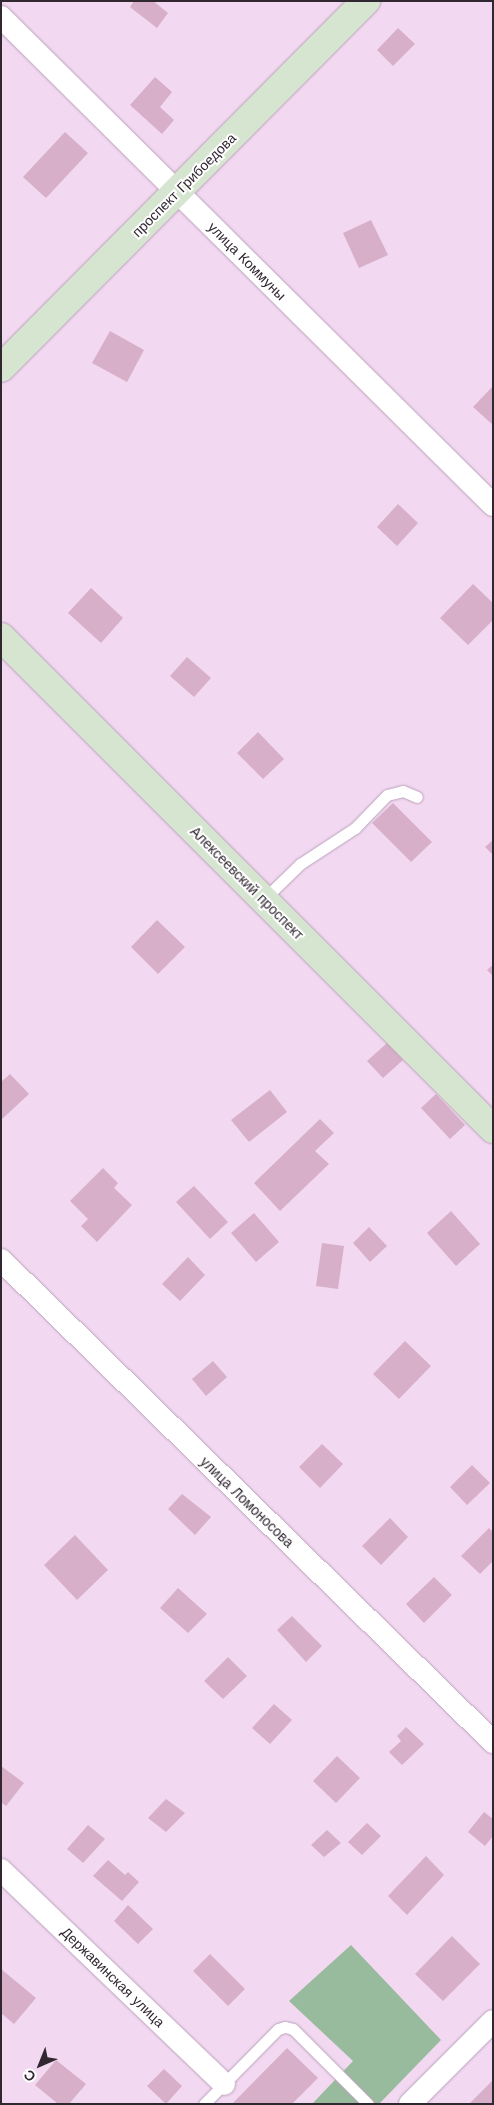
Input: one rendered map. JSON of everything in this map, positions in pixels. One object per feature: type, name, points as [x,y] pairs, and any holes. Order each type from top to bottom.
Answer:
[{"type":"street","name":"проспект Грибоедова","points":[[1,368],[366,1]]},
{"type":"street","name":"улица Коммуны","points":[[1,17],[493,505]]},
{"type":"street","name":"Алексеевский проспект","points":[[1,638],[493,1129]]},
{"type":"street","name":"улица Ломоносова","points":[[1,1260],[493,1742]]},
{"type":"street","name":"Державинская улица","points":[[1,1870],[224,2084]]},
{"type":"street","points":[[410,2104],[493,2021]]},
{"type":"lane","points":[[263,900],[300,864],[355,828],[387,795],[403,791],[417,797]]},
{"type":"lane","points":[[204,2104],[278,2030],[285,2027],[293,2030],[368,2104]]},
{"type":"green space","points":[[351,1945],[441,2040],[379,2104],[312,2104],[353,2061],[289,2001]]},
{"type":"building","points":[[134,1],[153,1],[168,13],[157,28],[130,7]]},
{"type":"building","points":[[398,28],[415,44],[393,66],[377,50]]},
{"type":"building","points":[[155,77],[172,92],[160,107],[174,120],[162,134],[130,105]]},
{"type":"building","points":[[65,132],[88,153],[46,198],[23,177]]},
{"type":"building","points":[[371,220],[388,255],[359,268],[343,233]]},
{"type":"building","points":[[110,331],[144,350],[127,382],[92,363]]},
{"type":"building","points":[[493,386],[493,425],[473,407]]},
{"type":"building","points":[[398,504],[418,523],[397,546],[377,527]]},
{"type":"building","points":[[473,584],[493,603],[493,620],[468,645],[440,618]]},
{"type":"building","points":[[91,588],[123,618],[101,643],[68,613]]},
{"type":"building","points":[[187,657],[211,678],[194,697],[170,676]]},
{"type":"building","points":[[258,732],[284,759],[263,779],[237,753]]},
{"type":"building","points":[[393,803],[432,842],[411,862],[372,823]]},
{"type":"building","points":[[493,840],[493,855],[485,847]]},
{"type":"building","points":[[157,920],[185,947],[158,974],[131,947]]},
{"type":"building","points":[[493,965],[493,976],[487,970]]},
{"type":"building","points":[[387,1043],[403,1060],[383,1078],[367,1061]]},
{"type":"building","points":[[10,1074],[29,1094],[1,1120],[1,1082]]},
{"type":"building","points":[[270,1090],[287,1112],[249,1142],[231,1120]]},
{"type":"building","points":[[436,1094],[465,1125],[450,1139],[421,1108]]},
{"type":"building","points":[[320,1119],[334,1133],[315,1151],[329,1164],[280,1211],[254,1183]]},
{"type":"building","points":[[103,1168],[118,1183],[114,1188],[132,1205],[97,1242],[81,1226],[88,1219],[70,1201]]},
{"type":"building","points":[[194,1186],[228,1222],[210,1239],[176,1202]]},
{"type":"building","points":[[451,1211],[480,1244],[456,1266],[427,1233]]},
{"type":"building","points":[[254,1213],[279,1242],[256,1262],[231,1233]]},
{"type":"building","points":[[369,1227],[387,1246],[370,1262],[353,1243]]},
{"type":"building","points":[[322,1243],[344,1246],[338,1289],[316,1286]]},
{"type":"building","points":[[188,1257],[205,1275],[180,1301],[162,1284]]},
{"type":"building","points":[[405,1341],[431,1366],[399,1399],[373,1374]]},
{"type":"building","points":[[213,1361],[227,1377],[206,1396],[192,1379]]},
{"type":"building","points":[[322,1444],[343,1464],[320,1488],[299,1467]]},
{"type":"building","points":[[472,1465],[490,1483],[467,1505],[450,1487]]},
{"type":"building","points":[[182,1494],[211,1517],[195,1535],[168,1509]]},
{"type":"building","points":[[390,1518],[408,1537],[381,1565],[362,1546]]},
{"type":"building","points":[[489,1528],[493,1532],[493,1561],[480,1574],[461,1556]]},
{"type":"building","points":[[75,1535],[108,1570],[77,1600],[44,1565]]},
{"type":"building","points":[[434,1577],[452,1595],[424,1623],[406,1604]]},
{"type":"building","points":[[178,1588],[207,1614],[188,1633],[160,1608]]},
{"type":"building","points":[[292,1616],[322,1646],[306,1662],[277,1630]]},
{"type":"building","points":[[228,1657],[247,1676],[223,1699],[204,1681]]},
{"type":"building","points":[[274,1704],[292,1720],[270,1744],[252,1728]]},
{"type":"building","points":[[406,1727],[424,1744],[402,1765],[389,1752],[401,1741],[397,1736]]},
{"type":"building","points":[[337,1756],[360,1778],[336,1803],[313,1781]]},
{"type":"building","points":[[1,1766],[24,1783],[6,1806],[1,1802]]},
{"type":"building","points":[[166,1799],[185,1813],[166,1832],[148,1818]]},
{"type":"building","points":[[484,1812],[493,1819],[493,1836],[485,1846],[468,1832]]},
{"type":"building","points":[[367,1823],[381,1836],[362,1855],[348,1842]]},
{"type":"building","points":[[88,1825],[105,1839],[83,1863],[67,1849]]},
{"type":"building","points":[[327,1830],[341,1843],[324,1857],[311,1845]]},
{"type":"building","points":[[426,1856],[444,1875],[407,1915],[388,1896]]},
{"type":"building","points":[[108,1860],[125,1875],[128,1872],[139,1882],[122,1901],[93,1876]]},
{"type":"building","points":[[128,1905],[153,1929],[138,1944],[114,1921]]},
{"type":"building","points":[[452,1936],[480,1964],[443,2001],[415,1974]]},
{"type":"building","points":[[210,1954],[245,1989],[228,2006],[193,1971]]},
{"type":"building","points":[[1,1969],[36,1998],[14,2024],[1,2013]]},
{"type":"building","points":[[287,2048],[318,2078],[292,2104],[232,2104]]},
{"type":"building","points":[[56,2060],[86,2084],[69,2104],[58,2104],[35,2085]]},
{"type":"building","points":[[164,2069],[182,2086],[166,2104],[147,2086]]},
{"type":"building","points":[[493,2080],[493,2104],[469,2104]]}]
